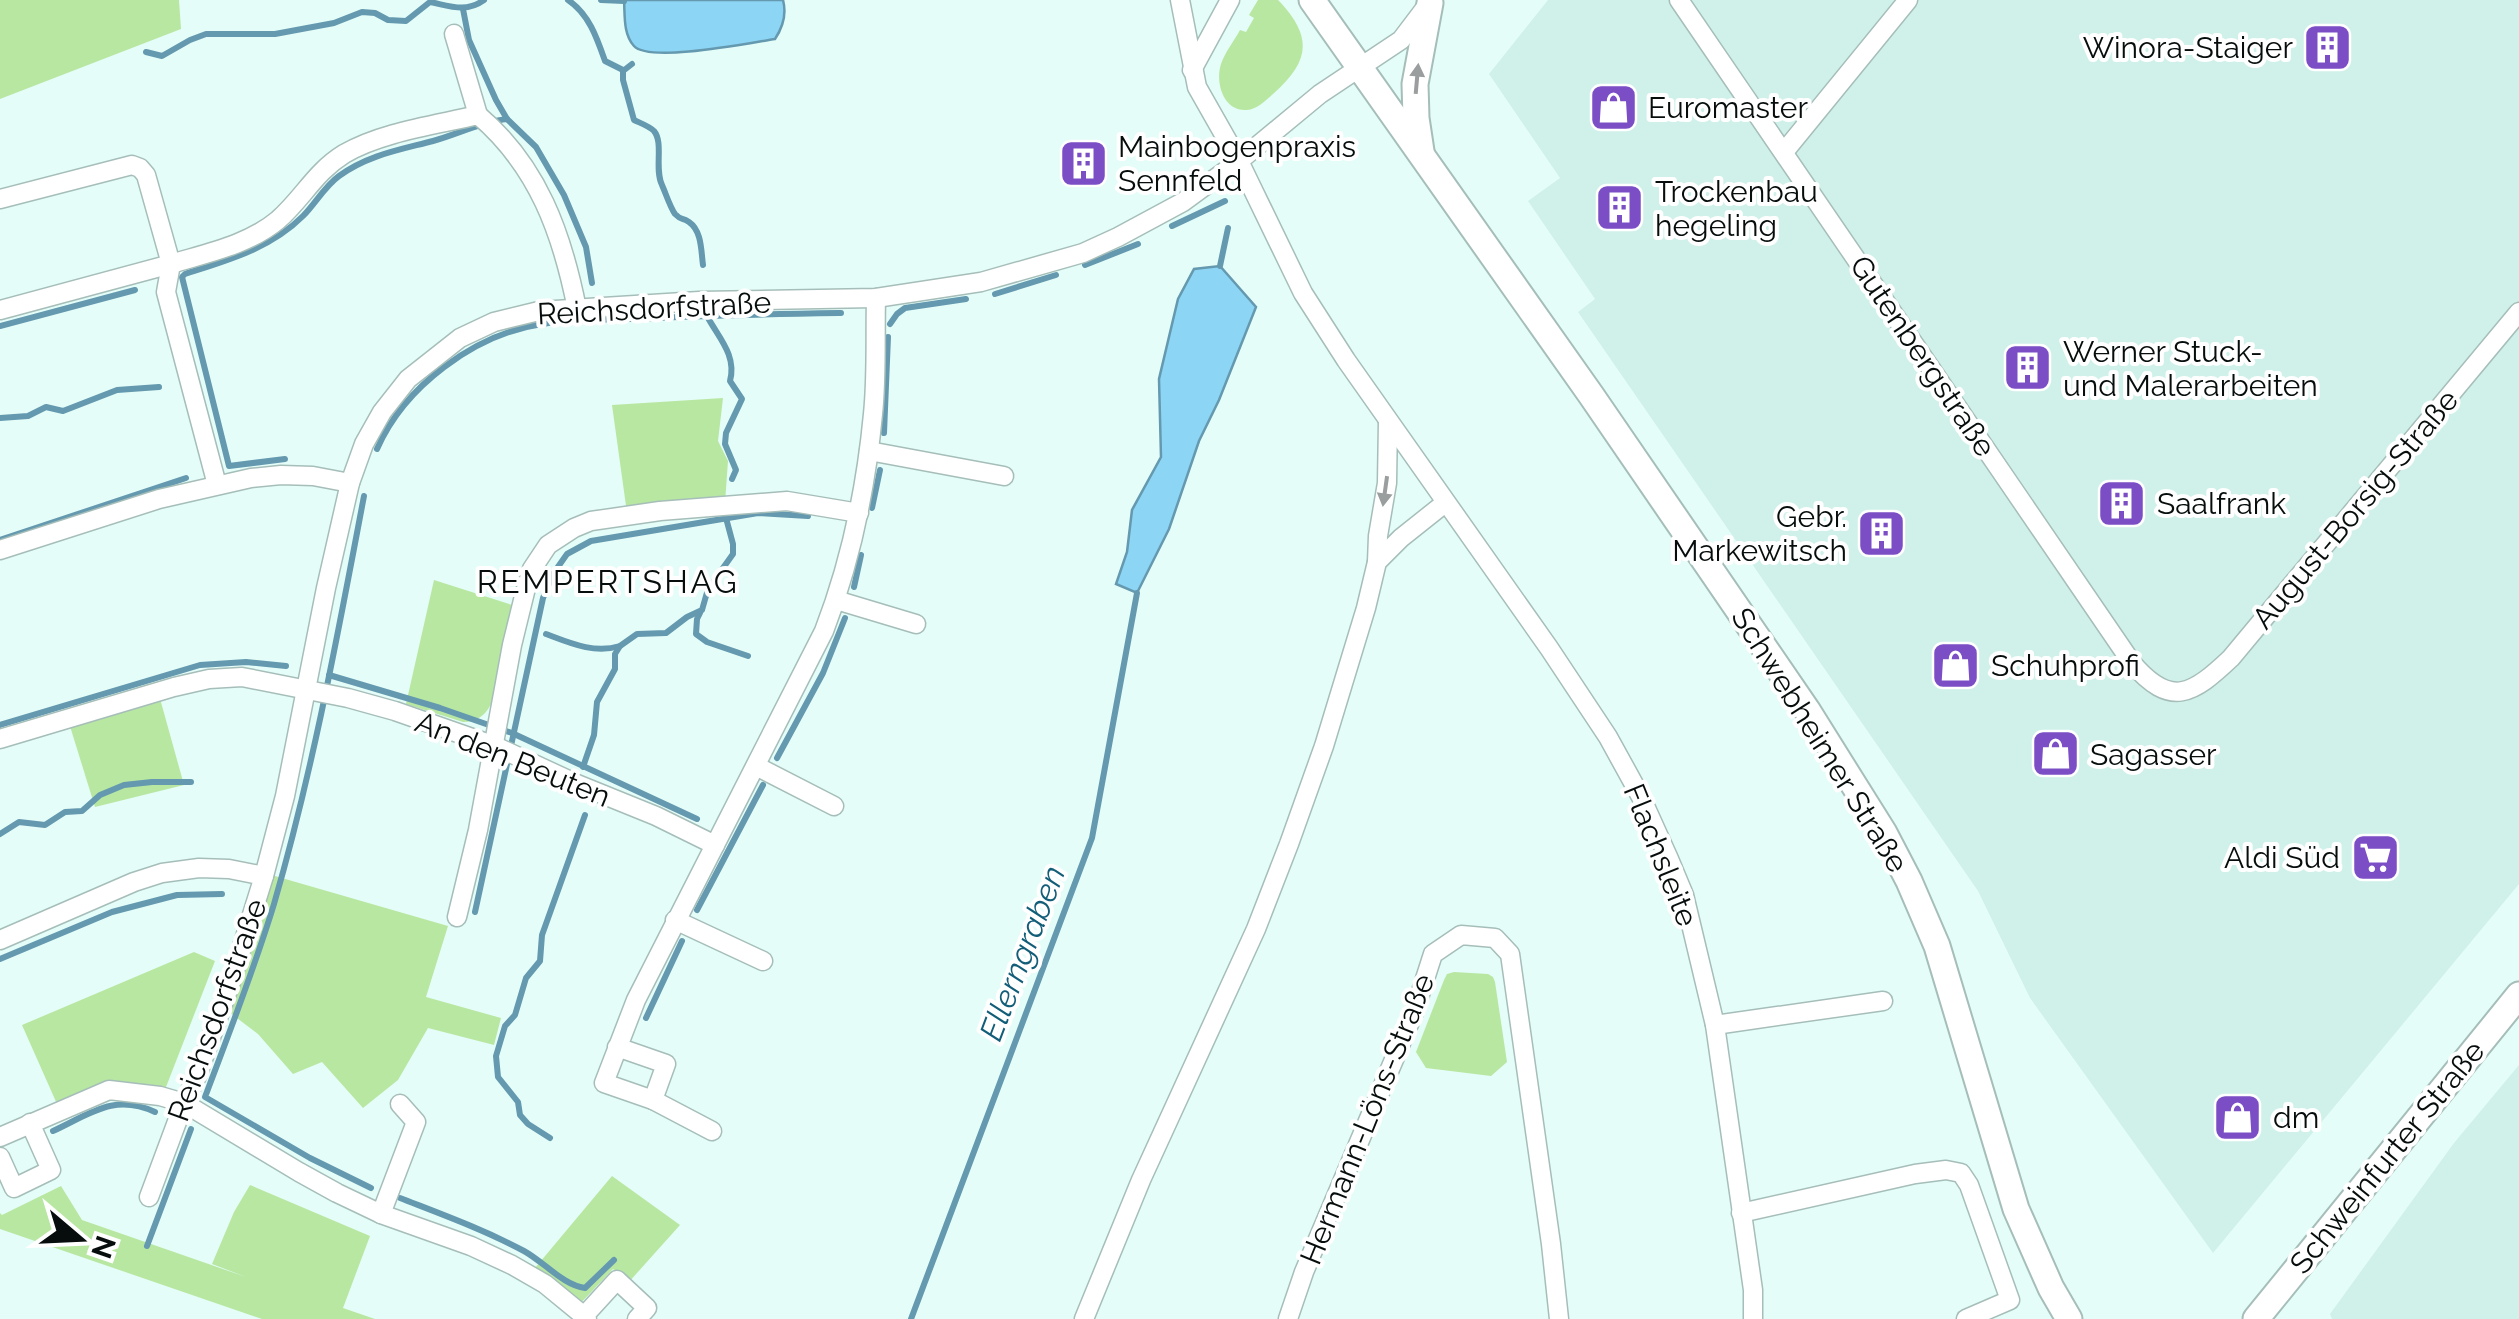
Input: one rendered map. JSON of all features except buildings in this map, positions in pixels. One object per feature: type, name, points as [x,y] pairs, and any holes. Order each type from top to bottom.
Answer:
[{"type":"main road","name":"Schwebheimer Straße","points":[[1312,0],[1591,395],[1807,710],[1884,833],[1937,946],[2016,1209],[2069,1319]]},
{"type":"main road","points":[[1422,156],[1414,84],[1431,2]]},
{"type":"main road","name":"Schweinfurter Straße","points":[[2256,1319],[2519,995]]},
{"type":"street","name":"Flachsleite","points":[[1180,0],[1197,87],[1239,161],[1303,292],[1608,736],[1641,798],[1684,895],[1715,1025],[1753,1290],[1753,1319]]},
{"type":"street","points":[[1192,70],[1230,0]]},
{"type":"street","name":"Gutenbergstraße","points":[[1679,0],[2132,663],[2146,680],[2180,693]]},
{"type":"street","points":[[1784,152],[1908,0]]},
{"type":"street","name":"Reichsdorfstraße","points":[[149,1197],[231,982],[264,876],[285,796],[350,483],[364,444],[382,412],[408,380],[460,338],[494,322],[539,312],[699,301],[876,298],[981,282],[1083,253],[1184,202],[1320,94],[1401,40],[1431,2]]},
{"type":"street","points":[[454,34],[478,115],[500,134],[534,182],[558,233],[577,309]]},
{"type":"street","points":[[0,310],[226,247],[266,229],[280,218],[326,166],[346,152],[478,115]]},
{"type":"street","points":[[0,198],[132,165],[146,175],[170,264],[166,292],[217,485]]},
{"type":"street","points":[[712,1131],[653,1100],[604,1083],[636,1000],[824,631],[836,600],[869,451],[875,390],[876,298]]},
{"type":"street","name":"August-Borsig-Straße","points":[[2180,693],[2203,685],[2231,658],[2519,312]]},
{"type":"street","points":[[1084,1319],[1140,1180],[1256,929],[1324,746],[1377,562],[1388,484],[1388,420]]},
{"type":"street","points":[[869,451],[1004,476]]},
{"type":"street","points":[[0,550],[159,499],[217,485],[281,475],[350,483]]},
{"type":"street","points":[[457,917],[495,746],[512,644],[532,569],[540,555],[559,536],[574,528],[615,516],[787,501],[858,514]]},
{"type":"street","points":[[1377,562],[1445,502]]},
{"type":"street","points":[[836,600],[916,624]]},
{"type":"street","name":"An den Beuten","points":[[0,739],[174,686],[242,677],[348,698],[495,746],[715,845]]},
{"type":"street","points":[[756,766],[834,806]]},
{"type":"street","points":[[0,940],[162,873],[200,868],[264,876]]},
{"type":"street","points":[[676,920],[764,962]]},
{"type":"street","name":"Hermann-Löns-Straße","points":[[1288,1319],[1304,1272],[1415,1010],[1433,954],[1460,936],[1494,938],[1510,954],[1559,1319]]},
{"type":"street","points":[[1715,1025],[1884,1001]]},
{"type":"street","points":[[617,1047],[666,1064],[653,1100]]},
{"type":"street","points":[[0,1137],[109,1090],[160,1096],[184,1103],[299,1172],[381,1214],[512,1265],[545,1284],[585,1318],[617,1280],[647,1308],[637,1319]]},
{"type":"street","points":[[381,1214],[416,1122],[400,1104]]},
{"type":"street","points":[[0,1157],[14,1188],[51,1170],[30,1123]]},
{"type":"street","points":[[1741,1214],[1915,1174],[1946,1170],[1961,1173],[2010,1300],[1966,1319]]},
{"type":"shaded area","points":[[1548,0],[2519,0],[2519,884],[2213,1253],[2030,998],[1978,891],[1578,312],[1595,299],[1528,201],[1560,178],[1489,74]]},
{"type":"shaded area","points":[[2519,1065],[2519,1319],[2332,1319],[2330,1314],[2454,1143]]},
{"type":"green space","points":[[0,0],[179,0],[181,29],[0,99]]},
{"type":"green space","points":[[1258,0],[1281,3],[1299,28],[1302,50],[1300,61],[1285,83],[1254,108],[1239,109],[1223,94],[1219,71],[1240,30],[1246,32],[1254,18],[1249,15]]},
{"type":"green space","points":[[723,398],[718,441],[728,461],[725,503],[627,513],[612,405]]},
{"type":"green space","points":[[434,580],[512,605],[491,704],[472,721],[463,722],[406,704]]},
{"type":"green space","points":[[159,695],[184,785],[95,807],[69,723]]},
{"type":"green space","points":[[268,874],[448,926],[426,997],[501,1018],[494,1045],[428,1028],[398,1080],[363,1108],[322,1062],[293,1074],[258,1034],[225,1009]]},
{"type":"green space","points":[[194,952],[215,961],[166,1087],[110,1085],[57,1104],[22,1025]]},
{"type":"green space","points":[[1454,972],[1488,974],[1495,982],[1507,1062],[1491,1076],[1426,1068],[1416,1052],[1444,980]]},
{"type":"green space","points":[[612,1176],[680,1225],[628,1283],[613,1269],[576,1308],[530,1274]]},
{"type":"green space","points":[[250,1185],[370,1236],[343,1308],[375,1319],[262,1319],[0,1229],[0,1213],[61,1186],[82,1220],[246,1277],[212,1264]]},
{"type":"water","points":[[624,0],[783,0],[784,16],[775,39],[659,53],[643,51],[630,41]]},
{"type":"water","points":[[1220,266],[1256,307],[1199,441],[1169,529],[1137,593],[1116,584],[1127,552],[1132,510],[1161,457],[1159,379],[1178,299],[1194,269]]},
{"type":"waterway","points":[[146,52],[162,56],[206,34],[275,34],[334,23],[362,12],[406,21],[430,2],[464,7],[484,0]]},
{"type":"waterway","points":[[568,0],[587,19],[605,61],[623,70]]},
{"type":"waterway","points":[[601,0],[624,1]]},
{"type":"waterway","points":[[463,9],[469,40],[496,100],[507,119],[536,147],[564,195],[586,247],[592,283]]},
{"type":"waterway","points":[[623,71],[632,64]]},
{"type":"waterway","points":[[623,71],[634,120],[657,136],[662,185],[675,214],[696,231],[703,265]]},
{"type":"waterway","points":[[285,459],[229,466],[182,277],[277,237],[303,216],[334,180],[361,163],[507,119]]},
{"type":"waterway","points":[[1172,226],[1225,201]]},
{"type":"waterway","name":"Ellerngraben","points":[[1220,266],[1228,228]]},
{"type":"waterway","points":[[1085,265],[1138,244]]},
{"type":"waterway","points":[[995,294],[1056,275]]},
{"type":"waterway","points":[[0,326],[135,290]]},
{"type":"waterway","points":[[890,324],[905,308],[966,299]]},
{"type":"waterway","points":[[377,449],[405,405],[444,367],[491,339],[516,330],[585,320],[841,313]]},
{"type":"waterway","points":[[707,316],[729,355],[730,381],[742,399],[726,433],[725,444],[736,470],[732,479]]},
{"type":"waterway","points":[[884,433],[888,337]]},
{"type":"waterway","points":[[0,418],[28,416],[46,407],[63,411],[117,390],[159,387]]},
{"type":"waterway","points":[[872,508],[880,470]]},
{"type":"waterway","points":[[0,540],[186,478]]},
{"type":"waterway","points":[[364,496],[324,701],[288,854],[258,953],[205,1097],[310,1158],[371,1188]]},
{"type":"waterway","points":[[475,912],[543,598],[567,554],[591,541],[758,513],[808,516]]},
{"type":"waterway","points":[[583,767],[594,735],[597,702],[615,669],[615,654],[637,634],[666,633],[702,610],[708,589],[733,554],[726,518]]},
{"type":"waterway","points":[[854,587],[861,555]]},
{"type":"waterway","name":"Ellerngraben","points":[[911,1319],[1092,838],[1137,593]]},
{"type":"waterway","points":[[700,613],[696,634],[707,642],[748,656]]},
{"type":"waterway","points":[[777,758],[823,673],[845,618]]},
{"type":"waterway","points":[[546,634],[591,648],[620,646]]},
{"type":"waterway","points":[[0,725],[200,665],[246,662],[286,666]]},
{"type":"waterway","points":[[329,675],[512,733],[697,819]]},
{"type":"waterway","points":[[0,834],[19,822],[45,825],[65,812],[82,811],[100,795],[124,785],[191,782]]},
{"type":"waterway","points":[[697,910],[763,785]]},
{"type":"waterway","points":[[550,1138],[520,1115],[518,1102],[498,1077],[496,1056],[505,1026],[515,1015],[526,978],[540,961],[542,935],[585,815]]},
{"type":"waterway","points":[[0,959],[112,912],[177,895],[222,894]]},
{"type":"waterway","points":[[646,1018],[682,941]]},
{"type":"waterway","points":[[53,1131],[114,1105],[155,1112]]},
{"type":"waterway","points":[[147,1246],[191,1129]]},
{"type":"waterway","points":[[400,1198],[509,1243],[577,1286],[585,1288],[614,1260]]},
{"type":"place","name":"Winora-Staiger","points":[[2328,47]]},
{"type":"place","name":"Euromaster","points":[[1613,107]]},
{"type":"place","name":"Mainbogenpraxis Sennfeld","points":[[1083,163]]},
{"type":"place","name":"Trockenbau hegeling","points":[[1620,208]]},
{"type":"place","name":"Werner Stuck- und Malerarbeiten","points":[[2028,368]]},
{"type":"place","name":"Saalfrank","points":[[2122,503]]},
{"type":"place","name":"Gebr. Markewitsch","points":[[1882,533]]},
{"type":"place","name":"Schuhprofi","points":[[1956,665]]},
{"type":"place","name":"Sagasser","points":[[2055,754]]},
{"type":"place","name":"Aldi Süd","points":[[2375,857]]},
{"type":"place","name":"dm","points":[[2238,1117]]},
{"type":"district","name":"REMPERTSHAG","points":[[608,581]]}]
